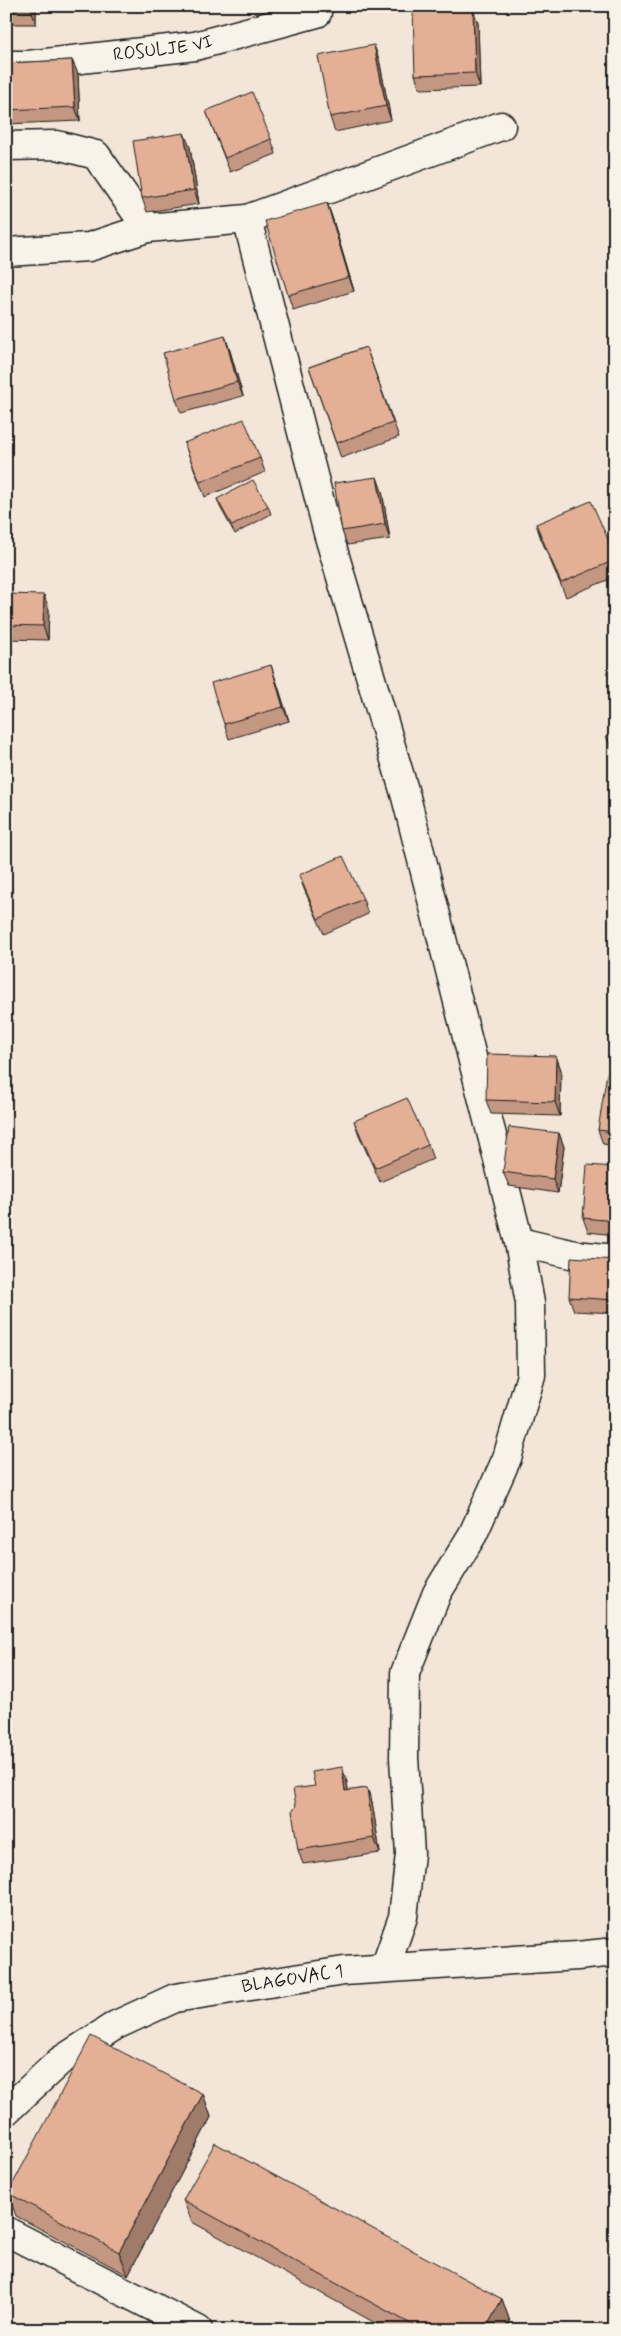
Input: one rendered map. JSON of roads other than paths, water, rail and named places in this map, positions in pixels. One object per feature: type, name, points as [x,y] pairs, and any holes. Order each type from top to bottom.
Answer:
[{"type":"street","name":"ROSULJE VI","points":[[6,65],[28,65],[195,46],[316,13]]},
{"type":"street","points":[[6,252],[89,247],[147,228],[247,219],[501,126]]},
{"type":"street","points":[[6,146],[57,145],[96,155],[147,228]]},
{"type":"street","points":[[247,219],[328,533],[406,797],[519,1242],[530,1303],[530,1375],[507,1458],[473,1534],[437,1593],[405,1673],[404,1758],[410,1854],[403,1917],[385,1968]]},
{"type":"street","points":[[519,1242],[575,1255],[615,1259]]},
{"type":"street","name":"BLAGOVAC 1","points":[[6,2110],[60,2061],[116,2024],[175,1998],[344,1971],[615,1952]]},
{"type":"street","points":[[6,2231],[198,2330]]}]
